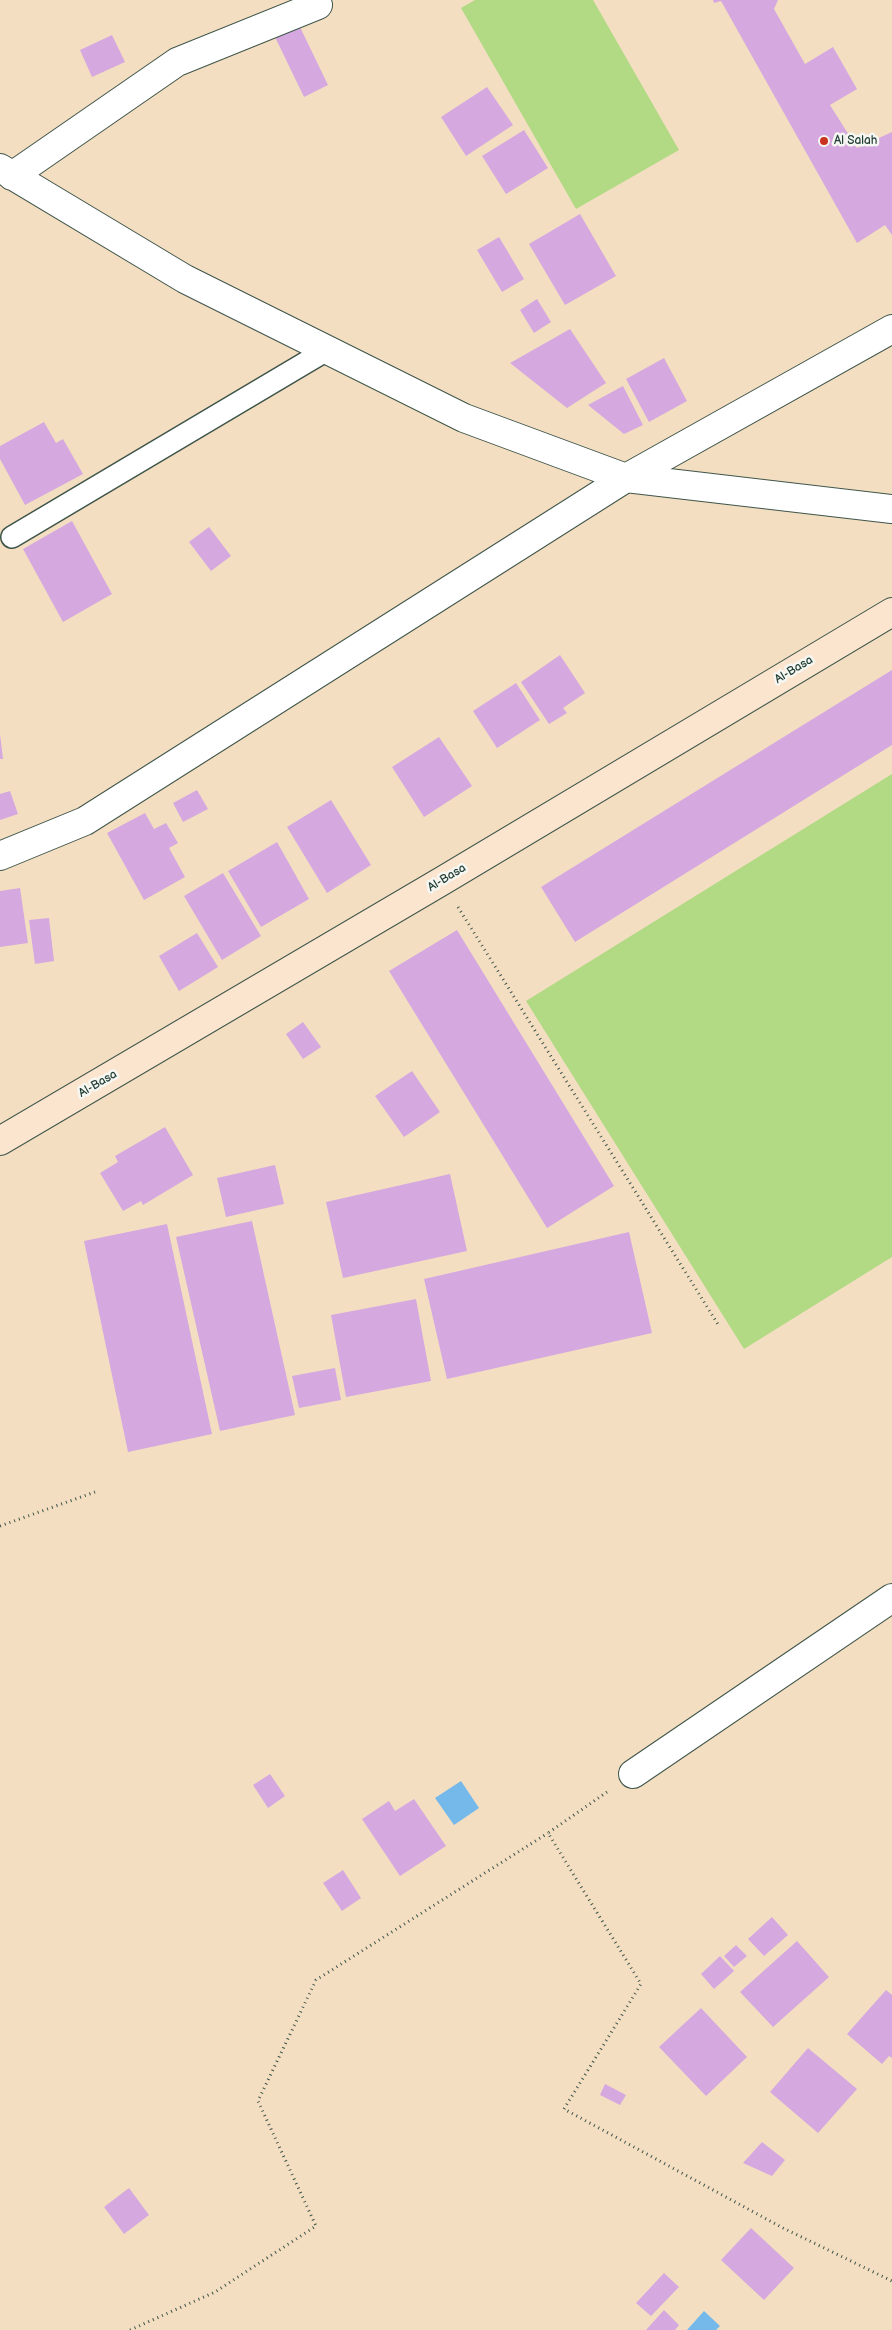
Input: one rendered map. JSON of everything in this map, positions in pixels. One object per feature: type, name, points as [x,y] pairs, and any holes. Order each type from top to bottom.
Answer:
[{"type":"street","points":[[318,5],[177,62],[6,172],[186,279],[464,418],[626,478],[892,509]]},
{"type":"street","points":[[0,856],[85,821],[626,478],[892,329]]},
{"type":"street","name":"Al-Basa","points":[[0,1141],[442,881],[892,612]]},
{"type":"street","points":[[633,1774],[892,1598]]},
{"type":"lane","points":[[12,537],[327,350]]},
{"type":"path","points":[[442,881],[719,1326]]},
{"type":"path","points":[[0,1526],[94,1492]]},
{"type":"path","points":[[130,2330],[215,2292],[316,2226],[258,2101],[316,1980],[548,1833],[633,1774]]},
{"type":"path","points":[[548,1833],[641,1984],[564,2109],[783,2228],[892,2281]]},
{"type":"green space","points":[[475,0],[593,0],[679,150],[576,209],[461,8]]},
{"type":"green space","points":[[892,774],[892,1257],[744,1349],[526,1001]]},
{"type":"water","points":[[461,1781],[479,1808],[454,1825],[435,1798]]},
{"type":"water","points":[[704,2311],[720,2326],[716,2330],[687,2330]]},
{"type":"building","points":[[713,0],[778,0],[774,9],[805,64],[833,47],[857,89],[830,105],[857,148],[892,132],[892,235],[885,225],[857,243],[721,1],[714,3]]},
{"type":"building","points":[[299,25],[328,85],[304,97],[275,37]]},
{"type":"building","points":[[112,35],[125,62],[92,77],[80,50]]},
{"type":"building","points":[[487,87],[513,125],[466,156],[441,117]]},
{"type":"building","points":[[524,130],[548,168],[506,194],[482,156]]},
{"type":"building","points":[[580,214],[616,276],[565,305],[529,244]]},
{"type":"building","points":[[499,237],[524,279],[502,292],[477,250]]},
{"type":"building","points":[[537,299],[551,322],[534,333],[520,310]]},
{"type":"building","points":[[570,329],[606,383],[567,408],[510,363]]},
{"type":"building","points":[[664,358],[687,401],[649,422],[626,379]]},
{"type":"building","points":[[623,386],[643,425],[624,434],[588,405]]},
{"type":"building","points":[[44,422],[56,443],[63,439],[83,474],[25,505],[0,459],[0,446]]},
{"type":"building","points":[[72,521],[112,594],[63,622],[23,549]]},
{"type":"building","points":[[209,527],[231,556],[211,571],[189,542]]},
{"type":"building","points":[[560,655],[585,693],[563,708],[567,713],[549,724],[521,682]]},
{"type":"building","points":[[892,670],[892,745],[575,942],[541,887]]},
{"type":"building","points":[[516,683],[540,720],[497,748],[473,711]]},
{"type":"building","points":[[0,734],[3,759],[0,759]]},
{"type":"building","points":[[439,737],[472,786],[424,817],[392,767]]},
{"type":"building","points":[[197,790],[208,809],[183,822],[173,803]]},
{"type":"building","points":[[10,791],[18,814],[0,820],[0,794]]},
{"type":"building","points":[[331,800],[371,865],[327,893],[287,827]]},
{"type":"building","points":[[145,813],[154,829],[166,823],[178,843],[169,848],[185,877],[144,900],[107,833]]},
{"type":"building","points":[[277,842],[309,899],[261,927],[228,871]]},
{"type":"building","points":[[223,873],[261,936],[222,960],[184,896]]},
{"type":"building","points":[[20,888],[28,943],[0,947],[0,891]]},
{"type":"building","points":[[49,918],[54,961],[35,964],[29,920]]},
{"type":"building","points":[[457,930],[614,1186],[547,1228],[389,971]]},
{"type":"building","points":[[197,933],[218,967],[179,991],[159,956]]},
{"type":"building","points":[[303,1022],[321,1047],[303,1059],[286,1034]]},
{"type":"building","points":[[412,1071],[440,1112],[404,1137],[375,1096]]},
{"type":"building","points":[[165,1127],[193,1175],[143,1205],[141,1201],[123,1211],[100,1173],[118,1162],[115,1156]]},
{"type":"building","points":[[275,1165],[284,1204],[226,1217],[217,1178]]},
{"type":"building","points":[[450,1174],[467,1251],[343,1278],[326,1202]]},
{"type":"building","points":[[252,1221],[295,1415],[220,1431],[176,1237]]},
{"type":"building","points":[[167,1224],[212,1434],[128,1452],[84,1241]]},
{"type":"building","points":[[629,1232],[652,1333],[447,1379],[424,1279]]},
{"type":"building","points":[[416,1299],[431,1381],[346,1397],[331,1315]]},
{"type":"building","points":[[335,1368],[341,1400],[299,1408],[292,1376]]},
{"type":"building","points":[[270,1774],[285,1796],[268,1808],[253,1785]]},
{"type":"building","points":[[414,1799],[446,1846],[400,1876],[362,1819],[389,1801],[395,1811]]},
{"type":"building","points":[[343,1870],[361,1898],[342,1911],[323,1883]]},
{"type":"building","points":[[772,1917],[788,1935],[764,1956],[748,1939]]},
{"type":"building","points":[[797,1941],[829,1977],[773,2027],[740,1992]]},
{"type":"building","points":[[736,1945],[747,1956],[734,1967],[724,1956]]},
{"type":"building","points":[[720,1956],[734,1971],[714,1989],[701,1974]]},
{"type":"building","points":[[886,1990],[892,1995],[892,2058],[889,2056],[882,2064],[847,2034]]},
{"type":"building","points":[[701,2008],[747,2057],[706,2096],[659,2047]]},
{"type":"building","points":[[808,2048],[857,2089],[818,2133],[770,2092]]},
{"type":"building","points":[[605,2084],[626,2095],[620,2105],[600,2095]]},
{"type":"building","points":[[762,2142],[785,2160],[772,2176],[743,2163]]},
{"type":"building","points":[[129,2188],[149,2215],[124,2234],[104,2207]]},
{"type":"building","points":[[751,2228],[794,2268],[764,2300],[721,2260]]},
{"type":"building","points":[[664,2273],[679,2287],[651,2316],[636,2303]]},
{"type":"building","points":[[664,2310],[679,2325],[675,2330],[646,2330]]},
{"type":"place","name":"Al Salah","points":[[824,141]]}]
